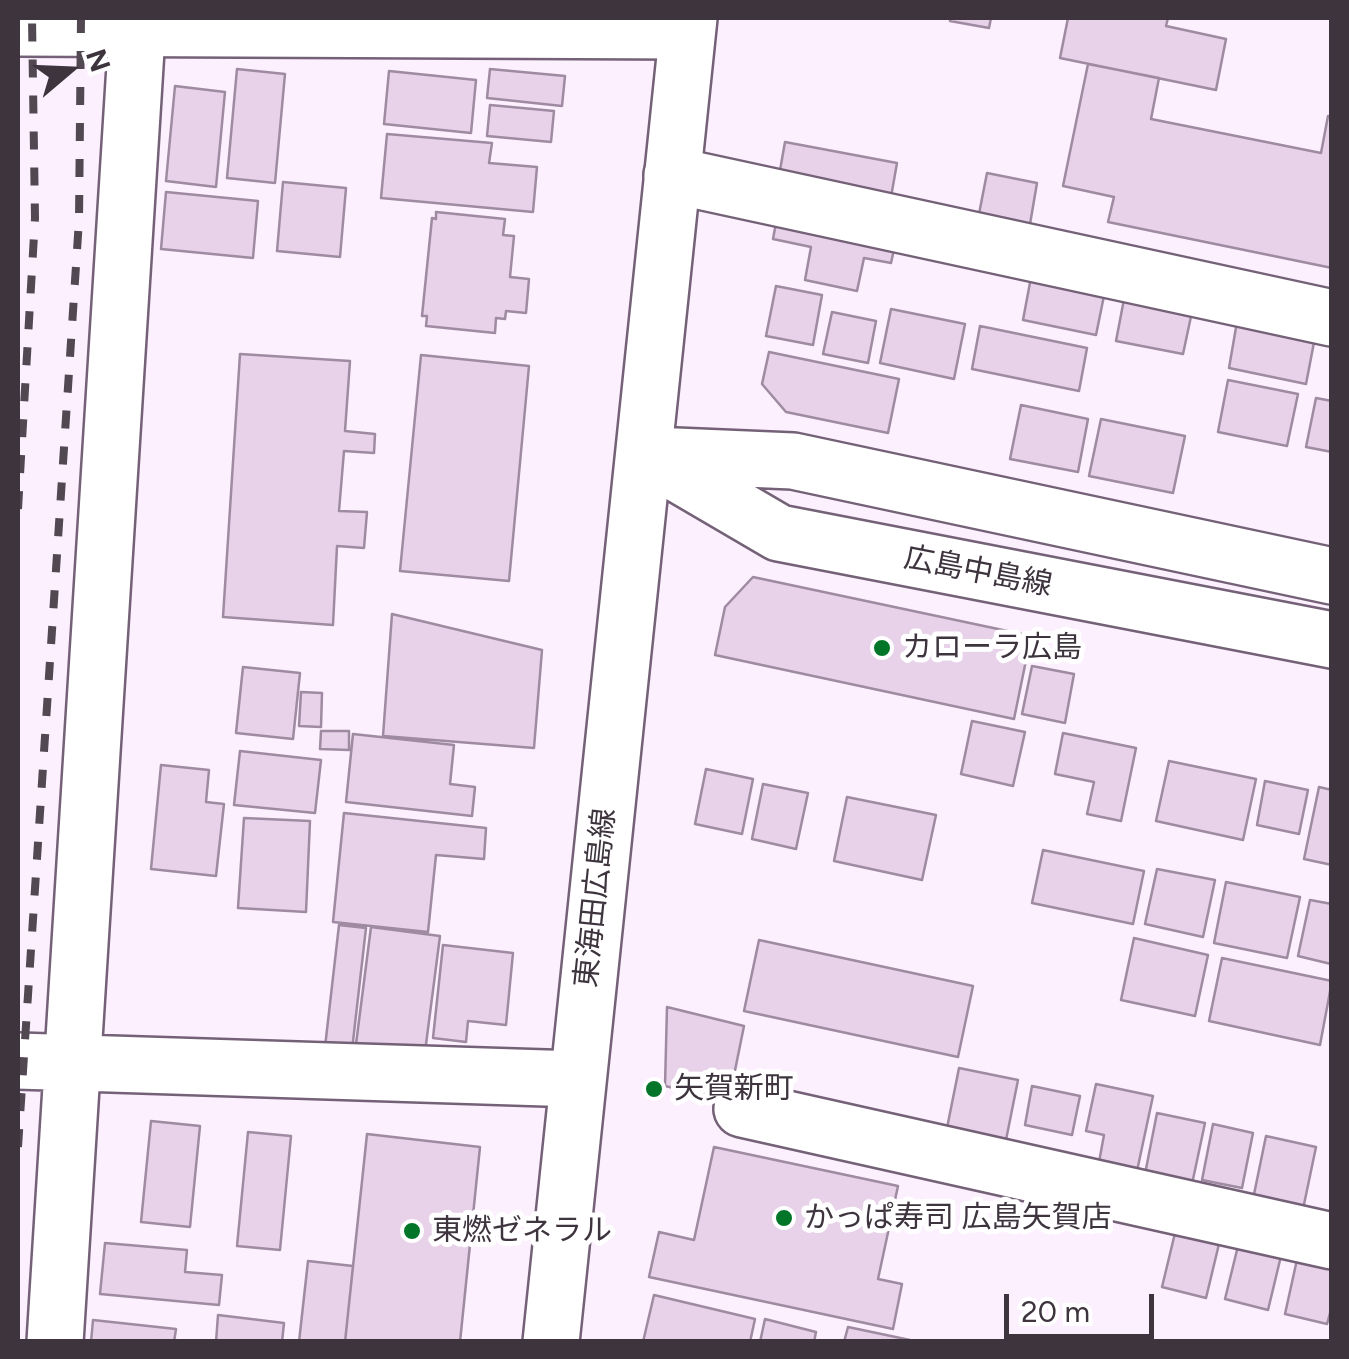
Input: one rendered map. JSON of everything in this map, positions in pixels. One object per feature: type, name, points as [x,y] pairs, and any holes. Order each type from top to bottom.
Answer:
[{"type":"street","points":[[55,1342],[138,23]]},
{"type":"street","points":[[18,28],[138,23],[688,24],[644,454],[792,461],[1332,576]]},
{"type":"street","points":[[672,176],[1332,318]]},
{"type":"street","name":"広島中島線","points":[[644,454],[779,533],[1332,640]]},
{"type":"street","name":"東海田広島線","points":[[551,1342],[644,454]]},
{"type":"street","points":[[18,1061],[577,1079]]},
{"type":"street","points":[[742,1108],[1332,1241]]},
{"type":"building","points":[[991,18],[989,28],[950,21]]},
{"type":"building","points":[[1068,18],[1168,18],[1166,26],[1226,39],[1216,90],[1060,58]]},
{"type":"building","points":[[1088,64],[1159,78],[1151,119],[1321,153],[1328,116],[1332,116],[1332,268],[1108,222],[1114,197],[1063,186]]},
{"type":"building","points":[[237,69],[285,74],[275,183],[227,178]]},
{"type":"building","points":[[490,69],[565,76],[562,106],[487,98]]},
{"type":"building","points":[[389,71],[476,80],[471,133],[384,124]]},
{"type":"building","points":[[175,86],[225,92],[216,187],[166,181]]},
{"type":"building","points":[[490,105],[554,111],[551,142],[487,136]]},
{"type":"building","points":[[387,134],[492,143],[489,163],[537,167],[533,212],[381,198]]},
{"type":"building","points":[[785,142],[897,163],[891,197],[779,176]]},
{"type":"building","points":[[987,173],[1037,183],[1029,230],[978,219]]},
{"type":"building","points":[[283,182],[346,188],[340,257],[277,251]]},
{"type":"building","points":[[166,192],[258,201],[253,258],[161,249]]},
{"type":"building","points":[[779,207],[898,231],[891,263],[864,258],[857,291],[805,280],[811,247],[773,239]]},
{"type":"building","points":[[436,212],[505,219],[503,235],[514,236],[510,277],[529,279],[526,313],[506,311],[505,319],[496,318],[495,333],[426,326],[427,316],[422,316],[432,218],[436,219]]},
{"type":"building","points":[[1032,272],[1106,286],[1096,335],[1023,320]]},
{"type":"building","points":[[776,286],[822,295],[813,345],[766,336]]},
{"type":"building","points":[[1125,294],[1193,307],[1183,354],[1116,341]]},
{"type":"building","points":[[891,309],[965,324],[954,379],[880,363]]},
{"type":"building","points":[[832,312],[876,321],[868,363],[823,354]]},
{"type":"building","points":[[1238,316],[1316,332],[1306,384],[1229,368]]},
{"type":"building","points":[[980,326],[1087,348],[1079,391],[972,369]]},
{"type":"building","points":[[769,352],[899,379],[888,433],[786,412],[762,384]]},
{"type":"building","points":[[240,354],[350,361],[345,431],[375,434],[374,453],[344,451],[339,511],[367,512],[364,548],[337,546],[333,625],[223,617]]},
{"type":"building","points":[[421,355],[529,366],[509,581],[400,571]]},
{"type":"building","points":[[1228,380],[1298,394],[1287,446],[1218,432]]},
{"type":"building","points":[[1316,398],[1332,401],[1332,452],[1306,447]]},
{"type":"building","points":[[1021,405],[1088,419],[1078,472],[1010,459]]},
{"type":"building","points":[[1101,419],[1185,436],[1173,493],[1089,476]]},
{"type":"building","points":[[753,577],[1031,636],[1014,719],[715,655],[725,607]]},
{"type":"building","points":[[392,614],[542,650],[534,748],[383,736]]},
{"type":"building","points":[[1032,666],[1074,674],[1065,723],[1022,714]]},
{"type":"building","points":[[243,667],[300,673],[293,739],[236,733]]},
{"type":"building","points":[[301,692],[322,693],[321,727],[299,726]]},
{"type":"building","points":[[972,721],[1025,732],[1013,786],[961,774]]},
{"type":"building","points":[[321,731],[349,731],[349,750],[320,749]]},
{"type":"building","points":[[1063,733],[1136,748],[1121,821],[1087,814],[1094,782],[1055,774]]},
{"type":"building","points":[[353,734],[454,745],[450,784],[475,787],[472,816],[346,802]]},
{"type":"building","points":[[240,751],[321,760],[315,813],[234,805]]},
{"type":"building","points":[[1169,761],[1256,779],[1243,840],[1156,821]]},
{"type":"building","points":[[161,765],[209,770],[206,802],[224,804],[216,876],[151,869]]},
{"type":"building","points":[[706,769],[753,779],[742,834],[695,824]]},
{"type":"building","points":[[1265,781],[1308,790],[1299,834],[1257,825]]},
{"type":"building","points":[[763,784],[808,793],[796,849],[752,839]]},
{"type":"building","points":[[1319,787],[1332,790],[1332,865],[1304,859]]},
{"type":"building","points":[[847,797],[936,815],[922,880],[834,861]]},
{"type":"building","points":[[344,813],[486,828],[484,859],[436,855],[428,932],[333,922]]},
{"type":"building","points":[[244,818],[310,821],[306,912],[238,908]]},
{"type":"building","points":[[1043,850],[1144,871],[1133,924],[1032,903]]},
{"type":"building","points":[[1157,869],[1215,880],[1203,937],[1145,924]]},
{"type":"building","points":[[1226,882],[1300,897],[1287,958],[1214,943]]},
{"type":"building","points":[[1310,900],[1332,904],[1331,964],[1298,956]]},
{"type":"building","points":[[339,925],[366,928],[352,1050],[325,1047]]},
{"type":"building","points":[[371,927],[440,936],[425,1052],[356,1044]]},
{"type":"building","points":[[1134,938],[1208,955],[1195,1016],[1121,1000]]},
{"type":"building","points":[[759,940],[973,986],[958,1057],[744,1011]]},
{"type":"building","points":[[443,945],[513,953],[506,1025],[468,1021],[466,1042],[433,1038]]},
{"type":"building","points":[[1222,958],[1332,981],[1320,1045],[1209,1021]]},
{"type":"building","points":[[667,1007],[744,1026],[729,1100],[665,1086]]},
{"type":"building","points":[[959,1068],[1018,1080],[1006,1140],[947,1128]]},
{"type":"building","points":[[1096,1084],[1153,1096],[1137,1171],[1099,1162],[1104,1135],[1086,1131]]},
{"type":"building","points":[[1032,1086],[1080,1096],[1072,1135],[1025,1125]]},
{"type":"building","points":[[1157,1113],[1205,1123],[1192,1184],[1145,1174]]},
{"type":"building","points":[[151,1121],[200,1126],[190,1227],[141,1222]]},
{"type":"building","points":[[1213,1124],[1253,1133],[1242,1188],[1202,1180]]},
{"type":"building","points":[[248,1132],[291,1136],[280,1250],[237,1246]]},
{"type":"building","points":[[367,1134],[480,1147],[460,1342],[345,1342]]},
{"type":"building","points":[[1266,1136],[1316,1147],[1302,1214],[1252,1204]]},
{"type":"building","points":[[714,1147],[898,1186],[878,1279],[902,1284],[893,1329],[649,1277],[659,1232],[694,1240]]},
{"type":"building","points":[[1175,1233],[1219,1244],[1206,1298],[1162,1287]]},
{"type":"building","points":[[105,1243],[187,1250],[185,1272],[222,1275],[219,1305],[100,1294]]},
{"type":"building","points":[[1238,1246],[1281,1256],[1268,1310],[1225,1299]]},
{"type":"building","points":[[1298,1255],[1332,1263],[1332,1306],[1327,1324],[1285,1314]]},
{"type":"building","points":[[308,1261],[353,1266],[345,1342],[299,1342]]},
{"type":"building","points":[[654,1295],[755,1319],[750,1342],[643,1342]]},
{"type":"building","points":[[218,1315],[284,1323],[282,1342],[216,1342]]},
{"type":"building","points":[[765,1319],[816,1332],[814,1342],[760,1342]]},
{"type":"building","points":[[93,1320],[176,1329],[174,1342],[91,1342]]},
{"type":"building","points":[[848,1327],[910,1340],[844,1342]]},
{"type":"railway","points":[[18,509],[35,218],[32,18]]},
{"type":"railway","points":[[18,1147],[79,220],[81,18]]},
{"type":"place","name":"カローラ広島","points":[[882,648]]},
{"type":"place","name":"矢賀新町","points":[[654,1089]]},
{"type":"place","name":"かっぱ寿司 広島矢賀店","points":[[784,1218]]},
{"type":"place","name":"東燃ゼネラル","points":[[412,1231]]}]
